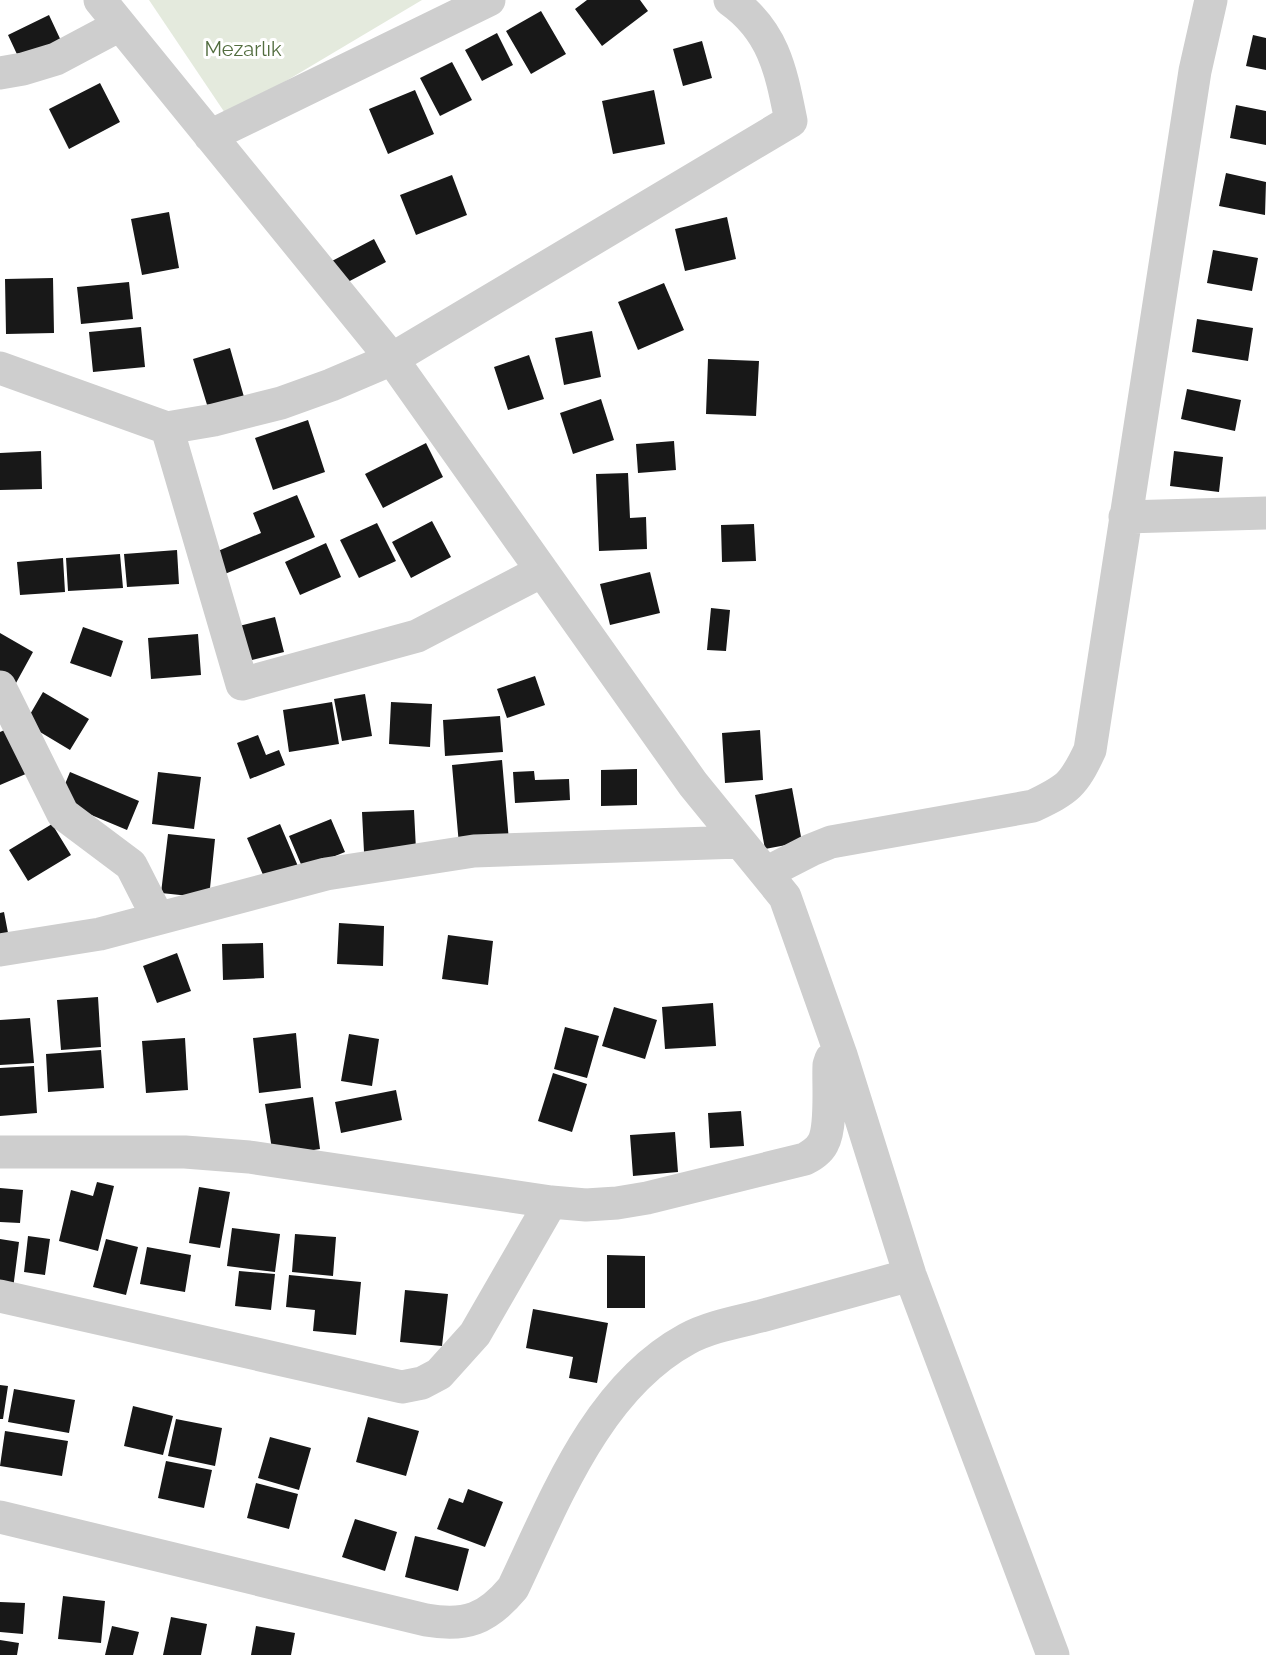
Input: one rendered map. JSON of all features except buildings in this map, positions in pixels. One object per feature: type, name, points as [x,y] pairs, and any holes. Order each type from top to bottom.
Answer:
[{"type":"street","points":[[100,0],[392,359],[693,784],[785,897],[841,1055],[910,1275],[1053,1655]]},
{"type":"street","points":[[210,136],[489,0]]},
{"type":"street","points":[[0,368],[167,428],[214,420],[281,403],[332,385],[392,359],[791,121],[784,82],[768,40],[755,21],[730,0]]},
{"type":"street","points":[[766,873],[831,842],[1033,806],[1062,792],[1078,776],[1090,750],[1195,71],[1212,0]]},
{"type":"street","points":[[0,73],[56,59],[120,25]]},
{"type":"street","points":[[167,428],[242,684],[417,636],[542,571]]},
{"type":"street","points":[[1125,517],[1266,513]]},
{"type":"street","points":[[0,687],[63,814],[131,865],[158,918]]},
{"type":"street","points":[[0,950],[100,934],[326,874],[474,851],[740,842]]},
{"type":"street","points":[[0,1152],[173,1152],[249,1157],[551,1202],[586,1205],[637,1200],[805,1159],[816,1152],[823,1144],[827,1131],[829,1065],[831,1059],[841,1055]]},
{"type":"street","points":[[0,1296],[402,1387],[422,1383],[439,1374],[475,1334],[551,1202]]},
{"type":"street","points":[[0,1517],[426,1620],[447,1623],[468,1621],[486,1614],[513,1588],[566,1477],[588,1438],[610,1409],[656,1359],[689,1338],[722,1327],[910,1275]]},
{"type":"green space","name":"Mezarlık","points":[[149,0],[422,0],[227,116]]}]
